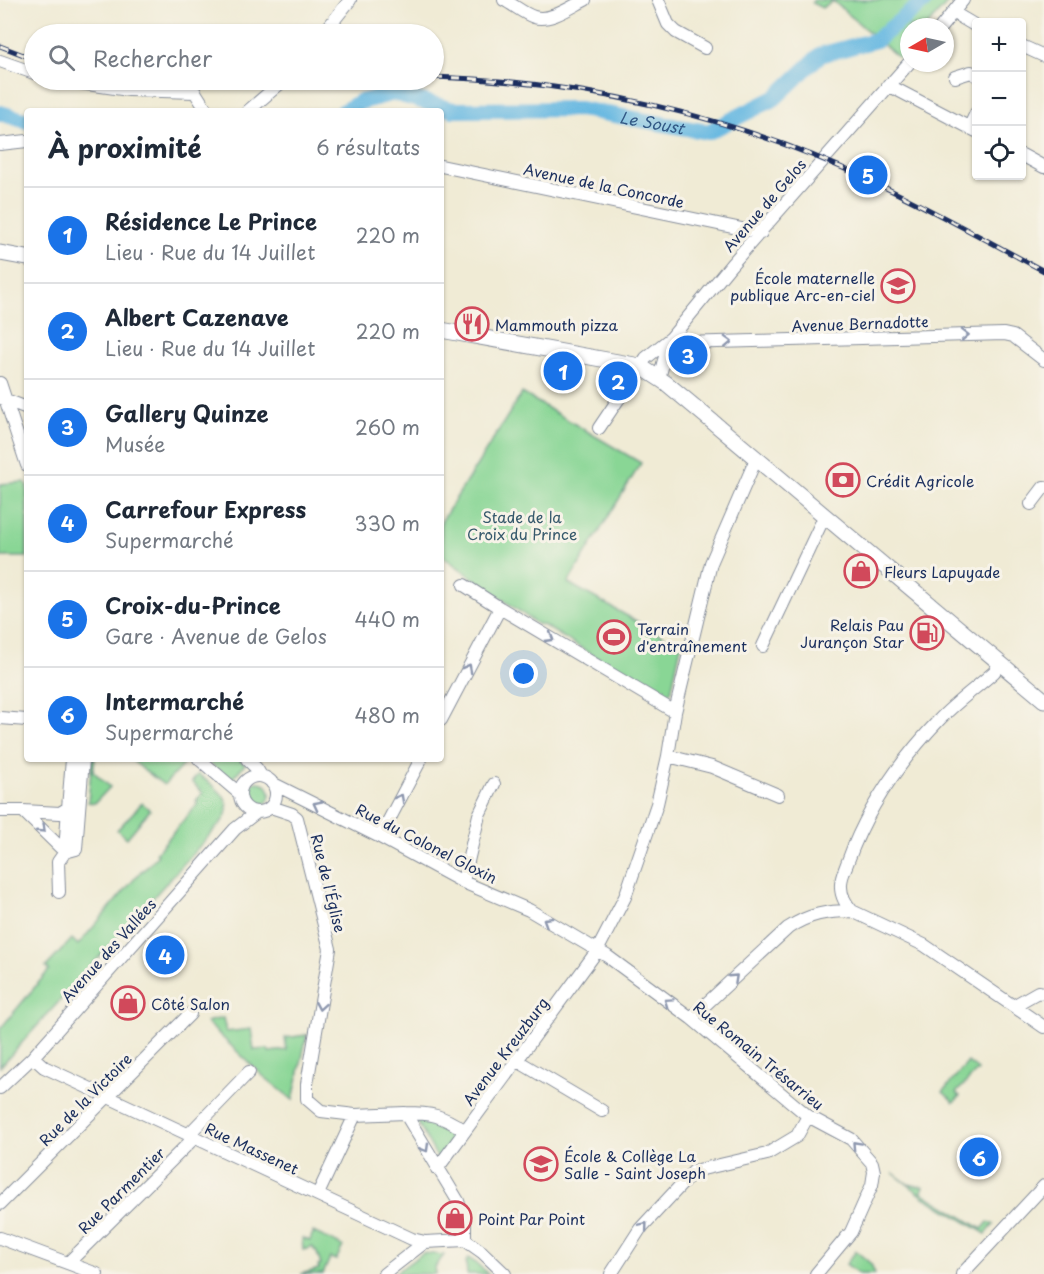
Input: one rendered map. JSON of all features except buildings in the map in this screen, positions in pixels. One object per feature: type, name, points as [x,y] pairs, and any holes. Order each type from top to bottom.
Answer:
[{"type":"main road","points":[[0,253],[24,257]]},
{"type":"main road","points":[[444,334],[640,366],[659,378],[825,515],[1044,700]]},
{"type":"street","points":[[331,24],[350,0]]},
{"type":"street","points":[[504,0],[533,17],[540,18],[548,18],[585,0]]},
{"type":"street","points":[[658,0],[668,24],[676,32],[705,48]]},
{"type":"street","points":[[949,18],[963,0]]},
{"type":"street","points":[[954,13],[972,24]]},
{"type":"street","points":[[1026,48],[1044,56]]},
{"type":"street","points":[[0,61],[24,69]]},
{"type":"street","name":"Avenue de Gelos","points":[[599,428],[648,356],[671,338],[900,72]]},
{"type":"street","points":[[955,77],[972,73]]},
{"type":"street","points":[[888,85],[972,129]]},
{"type":"street","points":[[129,90],[195,92],[205,108]]},
{"type":"street","points":[[251,108],[272,90]]},
{"type":"street","points":[[0,144],[24,141]]},
{"type":"street","points":[[1026,157],[1044,167]]},
{"type":"street","name":"Avenue de la Concorde","points":[[444,167],[761,233]]},
{"type":"street","name":"Avenue Bernadotte","points":[[671,338],[682,343],[1004,334],[1013,336],[1044,360]]},
{"type":"street","points":[[659,378],[671,338]]},
{"type":"street","points":[[0,383],[2,398],[24,457]]},
{"type":"street","points":[[2,398],[24,407]]},
{"type":"street","name":"Avenue Kreuzburg","points":[[437,1169],[597,951],[625,897],[657,804],[675,712],[711,563],[756,459]]},
{"type":"street","points":[[1031,504],[1044,487]]},
{"type":"street","points":[[763,646],[825,515]]},
{"type":"street","points":[[464,585],[675,712]]},
{"type":"street","points":[[444,714],[500,608]]},
{"type":"street","points":[[1000,664],[994,672],[940,718],[904,759],[866,820],[841,879],[840,889],[844,902],[852,911],[924,945],[1015,1005],[1044,1027]]},
{"type":"street","points":[[0,718],[24,720]]},
{"type":"street","points":[[668,756],[712,767],[778,795]]},
{"type":"street","points":[[59,892],[58,862],[65,852],[72,762]]},
{"type":"street","points":[[65,852],[76,849],[83,762]]},
{"type":"street","points":[[203,762],[240,794],[244,806],[256,812],[265,811],[271,807],[276,795],[273,783],[261,776],[250,762]]},
{"type":"street","points":[[380,837],[419,762]]},
{"type":"street","points":[[240,794],[244,783],[261,776]]},
{"type":"street","name":"Rue du Colonel Gloxin","points":[[273,783],[463,882],[529,910],[597,951]]},
{"type":"street","points":[[463,882],[479,815],[494,784]]},
{"type":"street","name":"Avenue des Vallées","points":[[235,829],[244,806]]},
{"type":"street","name":"Rue de l'Église","points":[[271,807],[297,818],[330,949],[307,1084],[308,1099],[321,1111],[355,1115]]},
{"type":"street","points":[[0,811],[60,813],[68,808]]},
{"type":"street","points":[[23,811],[65,852]]},
{"type":"street","name":"Avenue des Vallées","points":[[0,1088],[33,1057],[235,829],[256,812]]},
{"type":"street","points":[[691,1018],[788,928],[803,918],[852,911]]},
{"type":"street","name":"Rue Romain Trésarrieu","points":[[597,951],[630,972],[691,1018],[808,1116],[851,1139],[872,1163],[874,1172],[872,1185],[851,1232],[825,1271]]},
{"type":"street","points":[[1015,1005],[1038,992],[1044,993]]},
{"type":"street","name":"Rue de la Victoire","points":[[0,1204],[190,1014]]},
{"type":"street","name":"Rue Massenet","points":[[33,1057],[44,1067],[412,1239],[425,1242],[465,1240]]},
{"type":"street","points":[[516,1060],[602,1111]]},
{"type":"street","name":"Rue Parmentier","points":[[68,1263],[191,1136],[249,1072]]},
{"type":"street","points":[[405,1113],[458,1201],[465,1223],[465,1240],[506,1274]]},
{"type":"street","points":[[318,1194],[355,1115],[430,1113],[448,1119],[464,1130]]},
{"type":"street","points":[[610,1274],[640,1229],[694,1171],[767,1154],[796,1136],[808,1116]]},
{"type":"street","points":[[962,1274],[1044,1186]]},
{"type":"street","points":[[0,1238],[97,1274]]},
{"type":"street","points":[[384,1274],[425,1242]]},
{"type":"green space","points":[[813,0],[950,0],[934,18],[900,18],[899,58],[833,1],[822,8],[812,3]]},
{"type":"green space","name":"Stade de la Croix du Prince","points":[[522,393],[641,463],[568,583],[681,646],[671,692],[662,697],[543,625],[537,624],[444,557],[444,517]]},
{"type":"green space","points":[[24,482],[24,557],[0,557],[0,484]]},
{"type":"green space","points":[[92,762],[94,762],[93,771],[110,787],[95,803],[88,802]]},
{"type":"green space","points":[[134,762],[182,762],[184,764],[164,785]]},
{"type":"green space","points":[[208,762],[243,762],[245,764],[230,781]]},
{"type":"green space","points":[[198,774],[225,798],[227,811],[224,819],[0,1067],[0,1029],[49,970],[46,967],[72,939],[78,945],[142,870],[158,855],[156,853],[198,803],[196,801],[203,793],[192,782]]},
{"type":"green space","points":[[258,782],[267,785],[270,794],[267,803],[258,806],[249,803],[246,794],[249,785]]},
{"type":"green space","points":[[142,803],[150,810],[127,838],[117,830]]},
{"type":"green space","points":[[223,1018],[226,1032],[251,1029],[254,1050],[268,1049],[269,1052],[287,1050],[285,1038],[307,1035],[293,1100],[262,1075],[206,1022]]},
{"type":"green space","points":[[968,1062],[978,1070],[956,1093],[960,1096],[954,1102],[943,1092]]},
{"type":"green space","points":[[424,1117],[422,1121],[454,1137],[438,1159],[415,1118]]},
{"type":"green space","points":[[893,1173],[908,1184],[924,1187],[921,1192],[982,1229],[988,1222],[994,1224],[986,1234],[924,1197]]},
{"type":"green space","points":[[313,1232],[343,1246],[336,1260],[330,1258],[323,1274],[301,1274],[319,1269],[318,1266],[321,1265],[313,1247],[303,1250],[302,1238],[310,1241]]},
{"type":"green space","points":[[856,1251],[871,1264],[875,1274],[859,1274],[846,1264]]},
{"type":"green space","points":[[423,1253],[444,1255],[435,1267],[436,1274],[394,1274]]},
{"type":"green space","points":[[468,1258],[476,1263],[488,1274],[467,1274]]},
{"type":"waterway","name":"Le Soust","points":[[349,108],[360,102],[394,93],[453,110],[580,109],[708,132],[775,98],[820,55],[876,40],[926,0]]},
{"type":"waterway","name":"Le Soust","points":[[0,113],[24,120]]},
{"type":"railway","points":[[0,46],[24,55]]},
{"type":"railway","points":[[444,78],[490,80],[601,94],[710,120],[763,137],[867,179],[1044,271]]},
{"type":"place","name":"Croix-du-Prince","points":[[868,175]]},
{"type":"place","name":"École maternelle publique Arc-en-ciel","points":[[898,286]]},
{"type":"place","name":"Mammouth pizza","points":[[472,324]]},
{"type":"place","name":"Gallery Quinze","points":[[688,355]]},
{"type":"place","name":"Résidence Le Prince","points":[[563,371]]},
{"type":"place","name":"Albert Cazenave","points":[[618,381]]},
{"type":"place","name":"Crédit Agricole","points":[[843,480]]},
{"type":"place","name":"Fleurs Lapuyade","points":[[861,571]]},
{"type":"place","name":"Relais Pau Jurançon Star","points":[[927,633]]},
{"type":"place","name":"Terrain d'entraînement","points":[[614,637]]},
{"type":"place","name":"Carrefour Express","points":[[165,955]]},
{"type":"place","name":"Côté Salon","points":[[128,1003]]},
{"type":"place","name":"Intermarché","points":[[979,1157]]},
{"type":"place","name":"École & Collège La Salle - Saint Joseph","points":[[541,1164]]},
{"type":"place","name":"Point Par Point","points":[[455,1218]]}]
